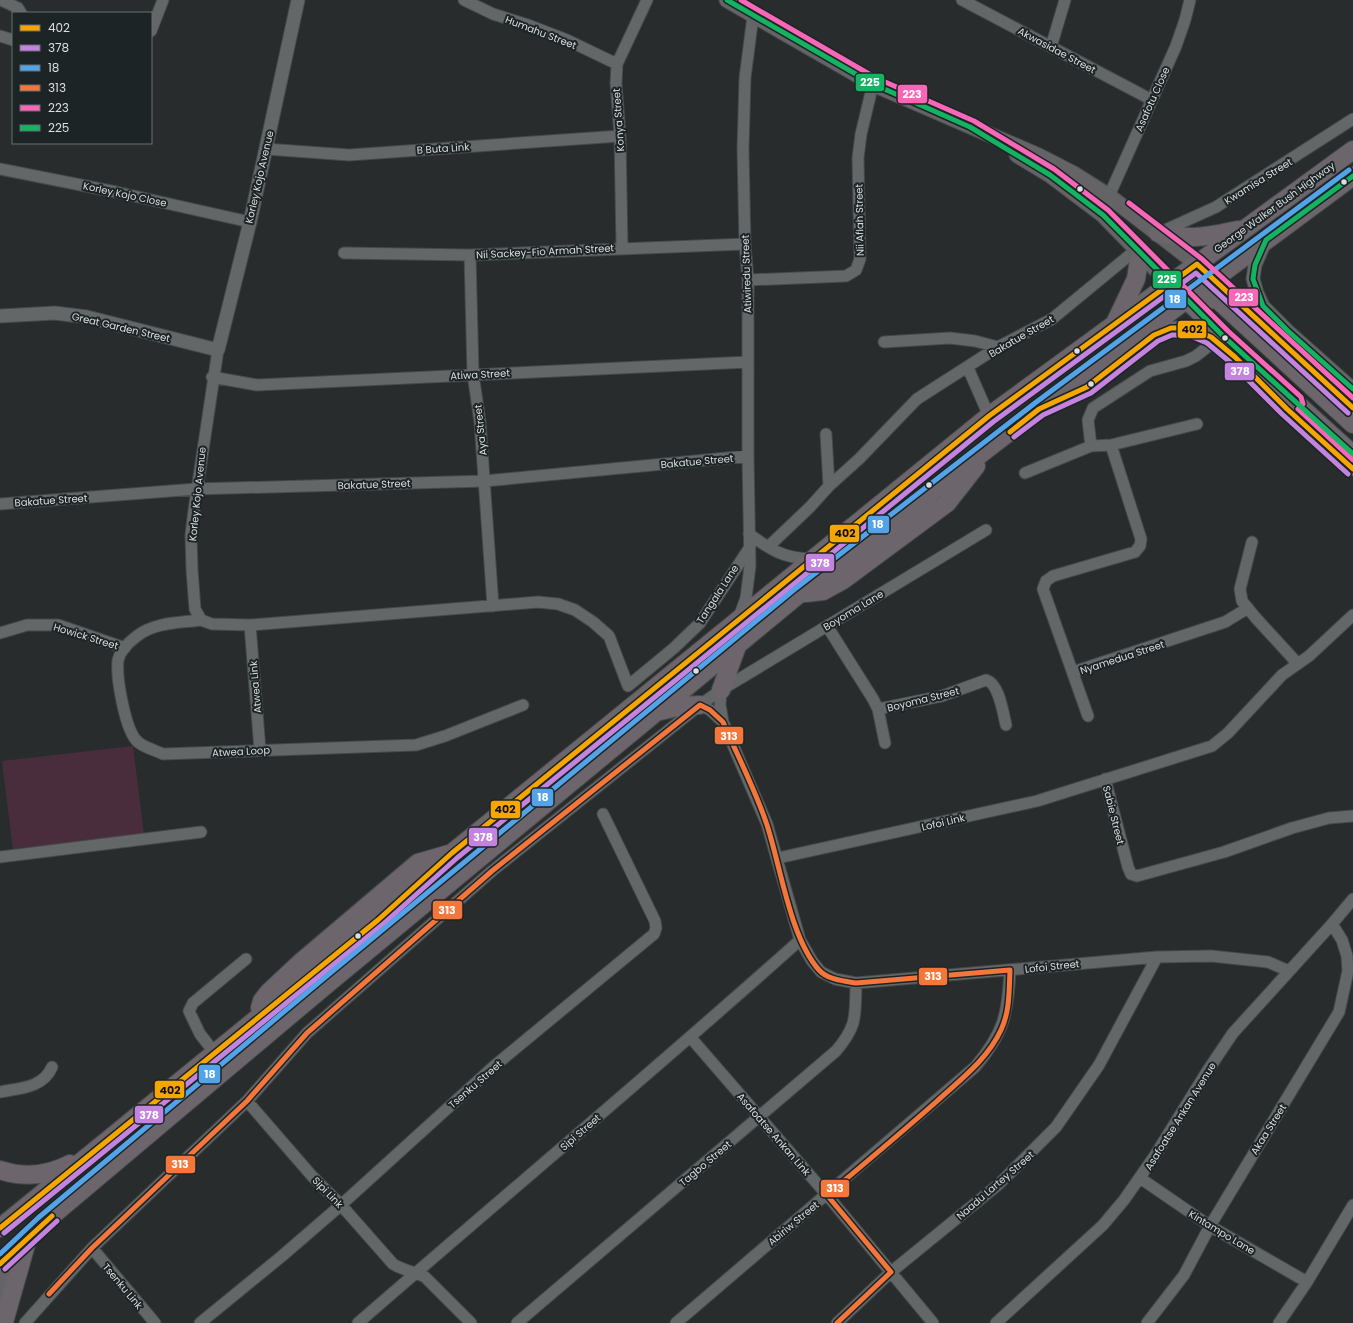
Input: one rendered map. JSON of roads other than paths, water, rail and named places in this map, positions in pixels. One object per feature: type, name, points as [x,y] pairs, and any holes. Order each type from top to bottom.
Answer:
[{"type":"highway","name":"George Walker Bush Highway","points":[[0,1228],[214,1052],[378,920],[452,853],[989,416],[1353,150]]},
{"type":"highway","points":[[0,1263],[27,1240],[43,1223],[321,989],[799,594],[823,590],[843,580],[946,504],[993,445],[1039,409],[1353,176]]},
{"type":"highway","points":[[1158,234],[1181,238],[1200,238],[1246,228]]},
{"type":"highway","points":[[1115,325],[1136,278],[1139,251]]},
{"type":"highway","points":[[1170,284],[1209,283]]},
{"type":"highway","points":[[1209,283],[1219,300],[1353,424]]},
{"type":"highway","points":[[1203,315],[1202,307],[1204,302],[1209,299],[1219,300]]},
{"type":"highway","points":[[721,690],[738,645]]},
{"type":"highway","points":[[655,712],[682,706],[700,705]]},
{"type":"highway","points":[[0,1170],[21,1175],[40,1176],[67,1166],[94,1152]]},
{"type":"highway","points":[[4,1322],[27,1240]]},
{"type":"main road","points":[[729,0],[753,16],[873,84],[1039,156],[1074,174],[1109,196],[1197,264],[1209,283],[1353,408]]},
{"type":"main road","points":[[970,126],[1050,175],[1103,215],[1292,406],[1353,454]]},
{"type":"main road","points":[[0,1263],[5,1302],[4,1322]]},
{"type":"street","points":[[1,0],[18,8],[20,12]]},
{"type":"street","points":[[152,28],[163,0]]},
{"type":"street","name":"Korley Kojo Avenue","points":[[201,620],[195,609],[192,570],[192,536],[196,489],[212,377],[250,222],[298,0]]},
{"type":"street","name":"Humahu Street","points":[[464,0],[493,14],[528,25],[567,40],[618,64]]},
{"type":"street","name":"Konya Street","points":[[622,247],[620,136],[616,83],[618,64],[647,0]]},
{"type":"street","name":"Akwasidae Street","points":[[962,0],[1152,100]]},
{"type":"street","points":[[1051,47],[1065,0]]},
{"type":"street","name":"Asafotu Close","points":[[1109,196],[1176,46],[1186,20],[1190,0]]},
{"type":"street","name":"Atiwiredu Street","points":[[738,620],[749,581],[750,547],[748,456],[748,280],[745,244],[743,149],[745,78],[753,16]]},
{"type":"street","points":[[0,36],[12,40]]},
{"type":"street","name":"Nii Aflah Street","points":[[748,280],[846,276],[856,270],[860,260],[858,158],[861,134],[873,84]]},
{"type":"street","name":"Kwamisa Street","points":[[1158,234],[1216,207],[1353,119]]},
{"type":"street","name":"B Buta Link","points":[[266,149],[349,155],[620,136]]},
{"type":"street","name":"Korley Kojo Close","points":[[0,169],[116,192],[250,222]]},
{"type":"street","points":[[1266,240],[1255,265],[1253,279],[1263,306],[1288,331],[1353,389]]},
{"type":"street","name":"Nii Sackey-Fio Armah Street","points":[[344,253],[470,255],[622,247],[745,244]]},
{"type":"street","name":"Bakatue Street","points":[[768,547],[810,507],[829,486],[860,459],[917,399],[968,368],[998,347],[1052,319],[1139,251]]},
{"type":"street","name":"Aya Street","points":[[470,255],[473,374],[480,422],[493,606]]},
{"type":"street","name":"Great Garden Street","points":[[0,316],[55,313],[87,317],[218,350]]},
{"type":"street","points":[[1039,409],[1064,400],[1087,387],[1154,335],[1172,328],[1189,328],[1201,331],[1215,341],[1292,406],[1353,469]]},
{"type":"street","points":[[884,342],[950,338],[975,341],[998,347]]},
{"type":"street","points":[[1091,446],[1088,420],[1094,408],[1150,371],[1186,361],[1196,356],[1215,341]]},
{"type":"street","name":"Atiwa Street","points":[[212,377],[257,385],[748,362]]},
{"type":"street","points":[[968,368],[989,416]]},
{"type":"street","points":[[1025,473],[1091,446],[1111,445],[1197,424]]},
{"type":"street","points":[[826,434],[829,486]]},
{"type":"street","name":"Nyamedua Street","points":[[1111,445],[1141,539],[1140,546],[1135,552],[1053,576],[1046,581],[1043,589],[1073,672],[1225,622],[1248,608]]},
{"type":"street","name":"Bakatue Street","points":[[1,501],[196,489],[485,481],[748,456]]},
{"type":"street","name":"Boyoma Lane","points":[[25,1323],[92,1248],[247,1101],[307,1033],[492,871],[700,705],[721,690],[986,530]]},
{"type":"street","points":[[749,534],[768,547],[786,556],[811,560]]},
{"type":"street","points":[[1252,542],[1240,589],[1242,601],[1298,664]]},
{"type":"street","name":"Tangala Lane","points":[[493,606],[538,602],[558,604],[575,610],[593,622],[609,636],[628,686],[674,648],[700,623],[750,547]]},
{"type":"street","points":[[124,648],[137,636],[155,626],[201,620],[212,624],[250,625],[493,606]]},
{"type":"street","name":"Sabie Street","points":[[1353,615],[1337,632],[1282,675],[1228,733],[1212,746],[1105,779],[1128,867],[1131,874],[1137,876],[1224,852],[1292,828],[1329,818],[1353,816]]},
{"type":"street","name":"Howick Street","points":[[0,633],[27,625],[58,625],[124,648]]},
{"type":"street","name":"Atwea Link","points":[[250,625],[260,750]]},
{"type":"street","name":"Boyoma Street","points":[[827,626],[878,710],[884,744]]},
{"type":"street","name":"Atwea Loop","points":[[124,648],[118,660],[119,679],[127,722],[131,733],[138,742],[163,754],[416,745],[445,736],[523,705]]},
{"type":"street","points":[[1073,672],[1088,716]]},
{"type":"street","name":"Boyoma Street","points":[[878,710],[942,696],[986,680],[990,681],[995,687],[1006,725]]},
{"type":"street","name":"Lofoi Street","points":[[721,690],[720,705],[723,722],[767,824],[778,858],[800,940],[812,961],[821,972],[835,980],[856,983],[1157,957],[1211,956],[1250,959],[1268,962],[1289,971]]},
{"type":"street","name":"Lofoi Street","points":[[700,705],[710,710],[723,722]]},
{"type":"street","name":"Lofoi Link","points":[[778,858],[1037,801],[1105,779]]},
{"type":"street","name":"Tsenku Street","points":[[200,1323],[282,1256],[341,1205],[493,1067],[654,934],[655,921],[603,814]]},
{"type":"street","points":[[0,857],[201,832]]},
{"type":"street","name":"Asafoatse Ankan Avenue","points":[[996,1323],[1103,1225],[1140,1178],[1233,1033],[1332,924],[1353,898]]},
{"type":"street","name":"Akaa Street","points":[[1147,1323],[1184,1275],[1210,1226],[1339,1012],[1348,971],[1348,956],[1342,940],[1332,924]]},
{"type":"street","name":"Sipi Street","points":[[358,1323],[691,1038],[800,940]]},
{"type":"street","name":"Naadu Lartey Street","points":[[837,1323],[891,1272],[999,1184],[1031,1154],[1056,1127],[1099,1066],[1157,957]]},
{"type":"street","points":[[214,1052],[200,1034],[189,1011],[193,1003],[246,959]]},
{"type":"street","name":"Abiriw Street","points":[[676,1323],[827,1196],[975,1067],[988,1051],[1001,1029],[1008,1004],[1010,970]]},
{"type":"street","name":"Tagbo Street","points":[[517,1323],[836,1051],[849,1036],[856,1020],[856,983]]},
{"type":"street","name":"Asafoatse Ankan Link","points":[[691,1038],[827,1196],[933,1323]]},
{"type":"street","points":[[0,1092],[43,1081],[49,1075],[52,1067]]},
{"type":"street","name":"Sipi Link","points":[[247,1101],[312,1176],[341,1205],[393,1264],[403,1270],[416,1272]]},
{"type":"street","name":"Kintampo Lane","points":[[1140,1178],[1210,1226],[1307,1282]]},
{"type":"street","points":[[1279,1323],[1307,1282],[1353,1205]]},
{"type":"street","name":"Tsenku Link","points":[[92,1248],[154,1323]]},
{"type":"street","points":[[416,1272],[437,1288],[471,1323]]}]
